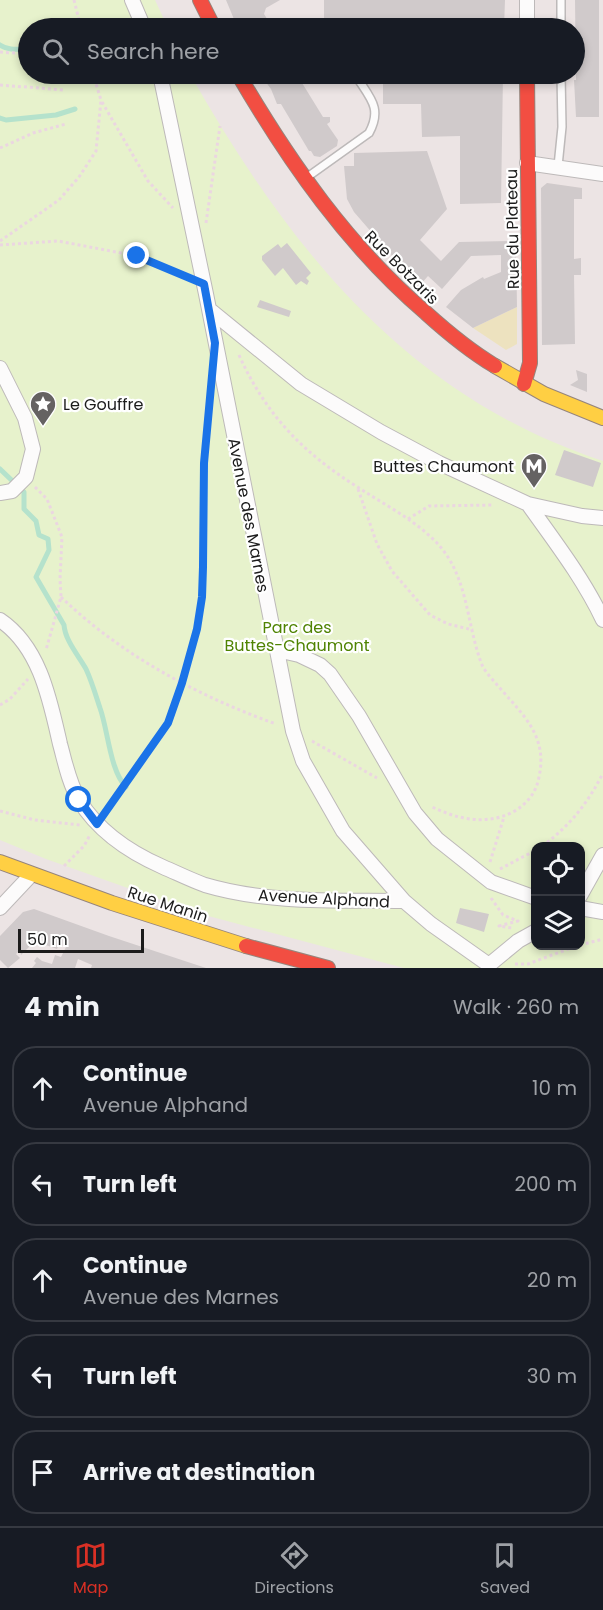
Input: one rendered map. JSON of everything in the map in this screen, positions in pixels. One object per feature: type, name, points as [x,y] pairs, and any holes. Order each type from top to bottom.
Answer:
[{"type":"street","points":[[132,0],[140,18]]},
{"type":"street","points":[[200,0],[209,18]]},
{"type":"street","points":[[527,0],[527,18]]},
{"type":"street","name":"Avenue des Marnes","points":[[162,84],[210,310],[293,731],[303,761],[343,831],[404,901],[431,924],[489,966]]},
{"type":"street","name":"Rue Botzaris","points":[[244,84],[304,180],[364,255],[416,306],[475,353],[524,384],[603,418]]},
{"type":"street","name":"Rue du Plateau","points":[[524,384],[530,363],[527,84]]},
{"type":"street","points":[[527,162],[603,174]]},
{"type":"street","points":[[210,310],[301,384],[439,463],[528,504],[582,516],[603,518]]},
{"type":"street","points":[[0,368],[25,418],[33,449],[26,477],[6,492]]},
{"type":"street","points":[[528,504],[591,594],[603,620]]},
{"type":"street","name":"Avenue Alphand","points":[[0,620],[23,640],[38,666],[70,780],[79,800],[97,824],[120,843],[147,860],[204,884],[244,894],[282,899],[404,901]]},
{"type":"street","points":[[277,650],[299,655],[320,664],[330,674],[359,716],[415,813],[437,839],[488,880],[531,897]]},
{"type":"street","points":[[585,887],[603,855]]},
{"type":"street","name":"Rue Manin","points":[[0,862],[31,875],[212,936],[328,968]]},
{"type":"street","points":[[0,908],[31,875]]},
{"type":"street","points":[[585,909],[603,912]]},
{"type":"street","points":[[489,966],[518,941],[531,934]]},
{"type":"lane","points":[[561,0],[561,18]]},
{"type":"lane","points":[[304,180],[369,133],[375,121],[375,107],[361,84]]},
{"type":"lane","points":[[558,166],[562,127],[561,84]]},
{"type":"path","points":[[74,0],[78,18]]},
{"type":"path","points":[[0,52],[18,53]]},
{"type":"path","points":[[96,84],[101,100],[148,180],[192,229],[207,222],[220,126]]},
{"type":"path","points":[[0,85],[64,90]]},
{"type":"path","points":[[0,243],[59,200],[79,177],[96,151],[101,100]]},
{"type":"path","points":[[0,148],[33,133],[66,124]]},
{"type":"path","points":[[0,243],[58,241],[98,248],[137,256],[204,284]]},
{"type":"path","points":[[237,350],[250,378],[279,422],[313,456],[407,519],[435,542],[448,557],[460,578],[484,669],[526,718],[539,742],[542,762],[538,784],[532,797],[520,808],[504,816],[474,821],[456,817],[428,805]]},
{"type":"path","points":[[64,866],[84,846],[118,793],[168,723],[182,683],[192,650],[202,597],[204,463],[211,387]]},
{"type":"path","points":[[0,705],[10,699],[38,666],[46,651],[61,597],[62,537],[47,500],[26,477]]},
{"type":"path","points":[[358,487],[377,544],[392,571],[430,615],[448,624],[473,630]]},
{"type":"path","points":[[407,519],[429,507],[460,505]]},
{"type":"path","points":[[61,597],[85,620],[114,641],[182,683],[237,710],[293,731],[401,791]]},
{"type":"path","points":[[548,842],[576,817],[603,772]]},
{"type":"path","points":[[0,812],[72,825],[97,824]]},
{"type":"path","points":[[504,816],[488,880],[489,895],[492,903],[503,915],[518,921],[500,926],[514,928],[518,941]]},
{"type":"path","points":[[488,880],[531,853]]},
{"type":"path","points":[[585,944],[603,939]]},
{"type":"path","points":[[528,963],[566,950]]},
{"type":"shaded area","points":[[517,307],[517,344],[506,350],[473,328]]},
{"type":"green space","name":"Parc des Buttes-Chaumont","points":[[0,0],[155,0],[163,18],[18,18],[18,84],[196,84],[228,138],[269,199],[312,256],[360,308],[412,356],[469,398],[533,433],[603,461],[603,968],[404,968],[201,914],[46,859],[0,840]]},
{"type":"building","points":[[226,0],[280,0],[266,8],[264,14],[266,18],[234,18]]},
{"type":"building","points":[[324,0],[505,0],[504,18],[324,18]]},
{"type":"building","points":[[575,0],[599,0],[599,117],[576,117],[574,84],[585,84],[585,18],[575,18]]},
{"type":"building","points":[[267,84],[303,84],[323,117],[330,117],[330,122],[327,124],[338,140],[337,146],[320,157],[314,156],[281,104],[277,104]]},
{"type":"building","points":[[383,84],[503,84],[501,203],[460,204],[460,136],[422,137],[421,104],[383,104]]},
{"type":"building","points":[[427,151],[447,209],[420,240],[441,261],[459,242],[516,241],[517,307],[473,328],[446,307],[461,290],[483,277],[484,279],[501,272],[501,255],[471,256],[442,289],[428,276],[421,284],[399,264],[354,212],[347,199],[344,166],[354,166],[354,153]]},
{"type":"building","points":[[547,183],[582,188],[582,199],[574,199],[574,259],[581,258],[581,275],[574,275],[575,344],[542,345],[541,188]]},
{"type":"building","points":[[287,243],[311,273],[306,278],[309,281],[307,285],[301,281],[296,285],[283,268],[275,276],[262,260],[262,256],[278,244],[281,248]]},
{"type":"building","points":[[260,300],[291,311],[289,317],[257,307]]},
{"type":"building","points":[[576,370],[587,374],[587,392],[570,385],[578,380]]},
{"type":"building","points":[[564,450],[601,463],[593,487],[555,475]]},
{"type":"building","points":[[460,908],[489,914],[484,932],[456,923]]},
{"type":"building","points":[[34,909],[206,968],[91,968],[92,965],[78,959],[75,968],[32,968],[37,957],[52,964],[55,955],[61,957],[66,947],[59,944],[57,949],[43,944],[43,938],[39,937],[21,955],[20,950],[16,954],[20,958],[8,968],[0,960],[0,936],[23,912]]},
{"type":"waterway","points":[[0,45],[18,49]]},
{"type":"waterway","points":[[0,118],[6,120],[56,115],[75,109]]},
{"type":"waterway","points":[[0,469],[24,492],[24,509],[36,521],[39,535],[48,539],[49,550],[36,577],[64,625],[69,642],[86,669],[103,717],[116,771],[126,787]]},
{"type":"traffic: slow","points":[[495,366],[544,394],[603,418]]},
{"type":"traffic: slow","points":[[0,862],[112,903],[246,946]]},
{"type":"traffic: jam","points":[[200,0],[209,18]]},
{"type":"traffic: jam","points":[[244,84],[278,139],[322,202],[371,260],[442,327],[495,366]]},
{"type":"traffic: jam","points":[[524,384],[530,363],[527,84]]},
{"type":"traffic: jam","points":[[246,946],[328,968]]},
{"type":"place","name":"Le Gouffre","points":[[43,427]]},
{"type":"place","name":"Buttes Chaumont","points":[[534,489]]},
{"type":"route","points":[[79,800],[97,824],[168,723],[192,650],[202,597],[204,463],[215,343],[210,310],[204,284],[137,256]]}]
